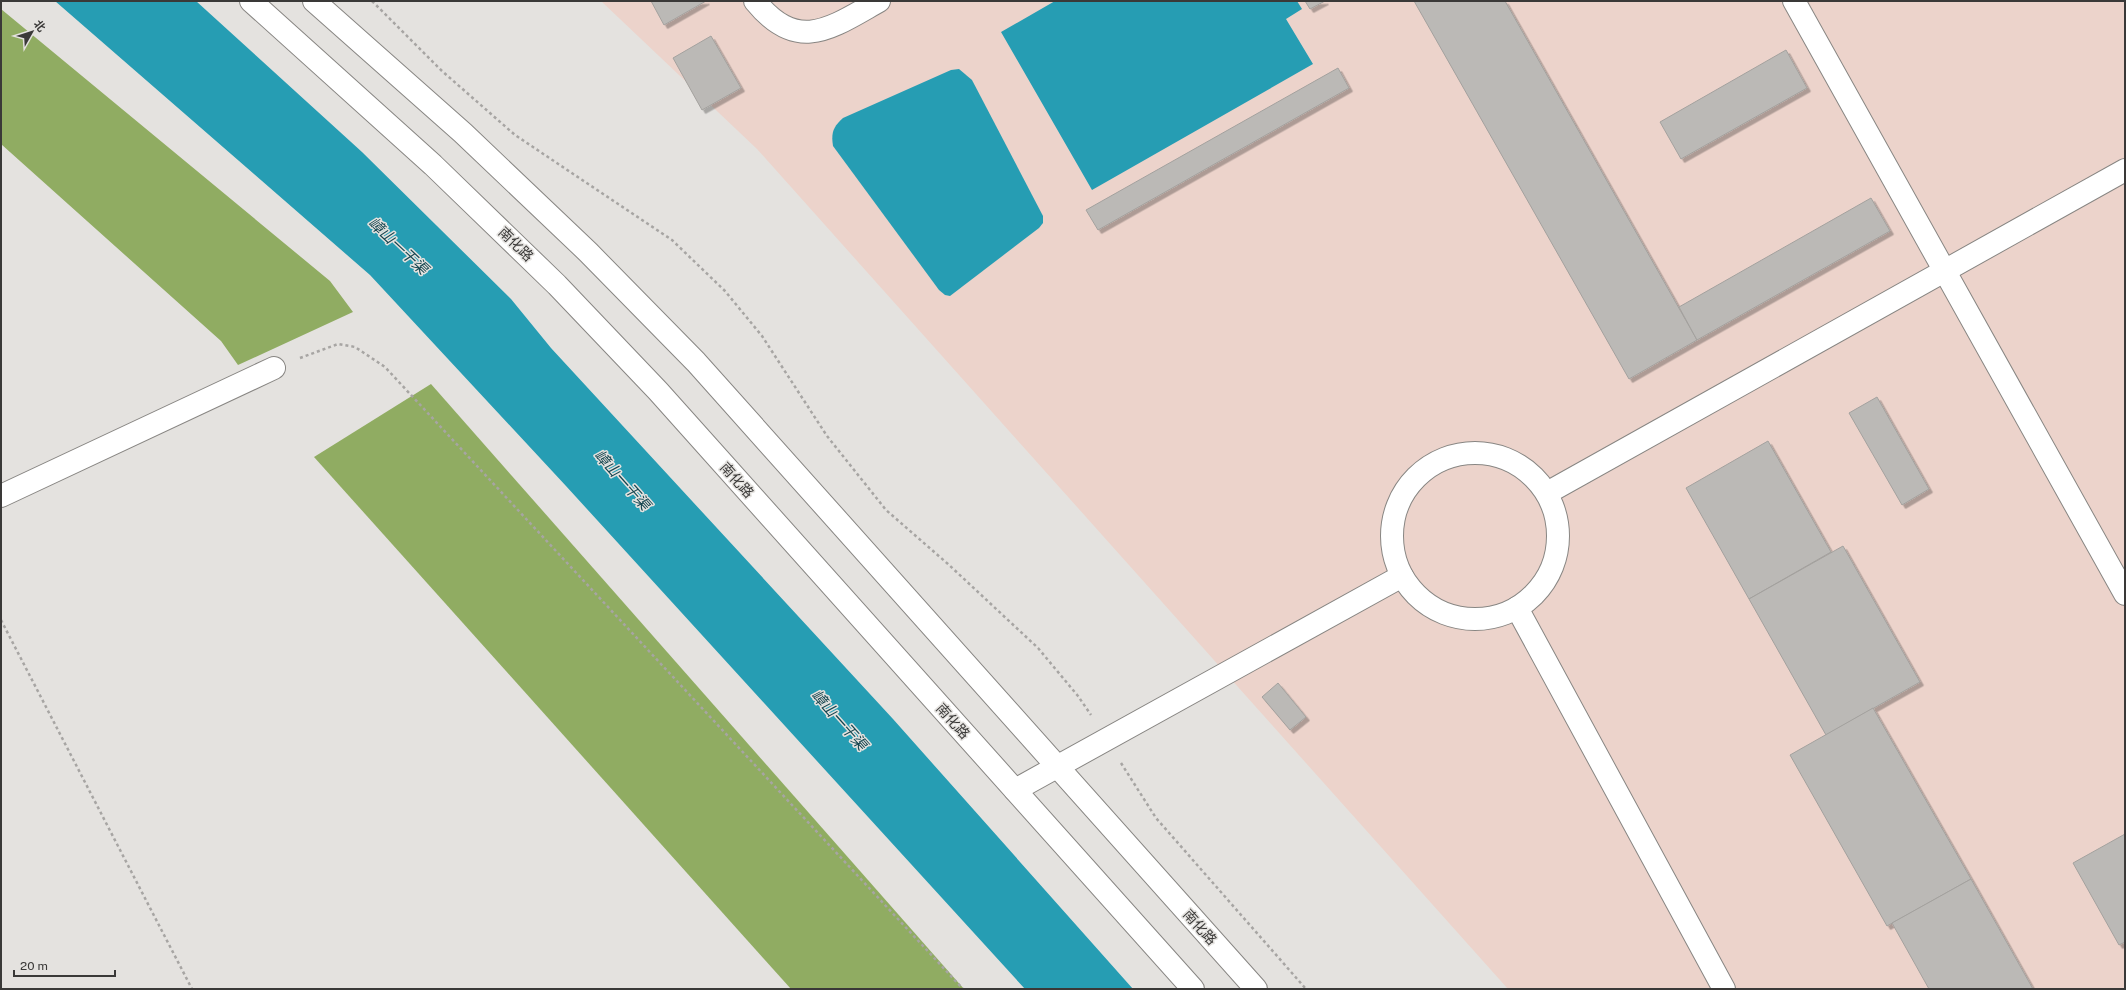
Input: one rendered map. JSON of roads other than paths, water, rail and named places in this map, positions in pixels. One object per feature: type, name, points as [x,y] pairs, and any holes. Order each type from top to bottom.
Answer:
[{"type":"main road","name":"南化路","points":[[251,1],[433,165],[557,284],[658,391],[1193,989]]},
{"type":"main road","name":"南化路","points":[[314,1],[464,133],[588,252],[696,362],[1256,989]]},
{"type":"main road","points":[[755,1],[782,26],[802,33],[834,26],[879,1]]},
{"type":"main road","points":[[1794,1],[2125,594]]},
{"type":"main road","points":[[1547,493],[2125,170]]},
{"type":"main road","points":[[1,496],[274,368]]},
{"type":"main road","points":[[1475,453],[1503,457],[1528,472],[1547,493],[1556,518],[1558,544],[1552,570],[1537,592],[1516,608],[1492,618],[1466,619],[1441,612],[1419,597],[1402,576],[1393,549],[1393,520],[1403,493],[1422,472],[1447,457],[1475,453]]},
{"type":"main road","points":[[1015,790],[1402,576]]},
{"type":"main road","points":[[1516,608],[1724,989]]},
{"type":"water","name":"嶂山一干渠","points":[[55,1],[196,1],[362,152],[511,299],[551,348],[893,719],[1133,989],[1025,989],[566,486],[370,275]]},
{"type":"water","points":[[1055,1],[1297,1],[1302,9],[1286,19],[1313,64],[1092,190],[1001,32]]},
{"type":"water","points":[[959,69],[972,80],[1043,216],[1043,223],[1039,228],[950,296],[945,295],[939,290],[833,146],[832,137],[835,127],[843,118],[951,70]]}]
